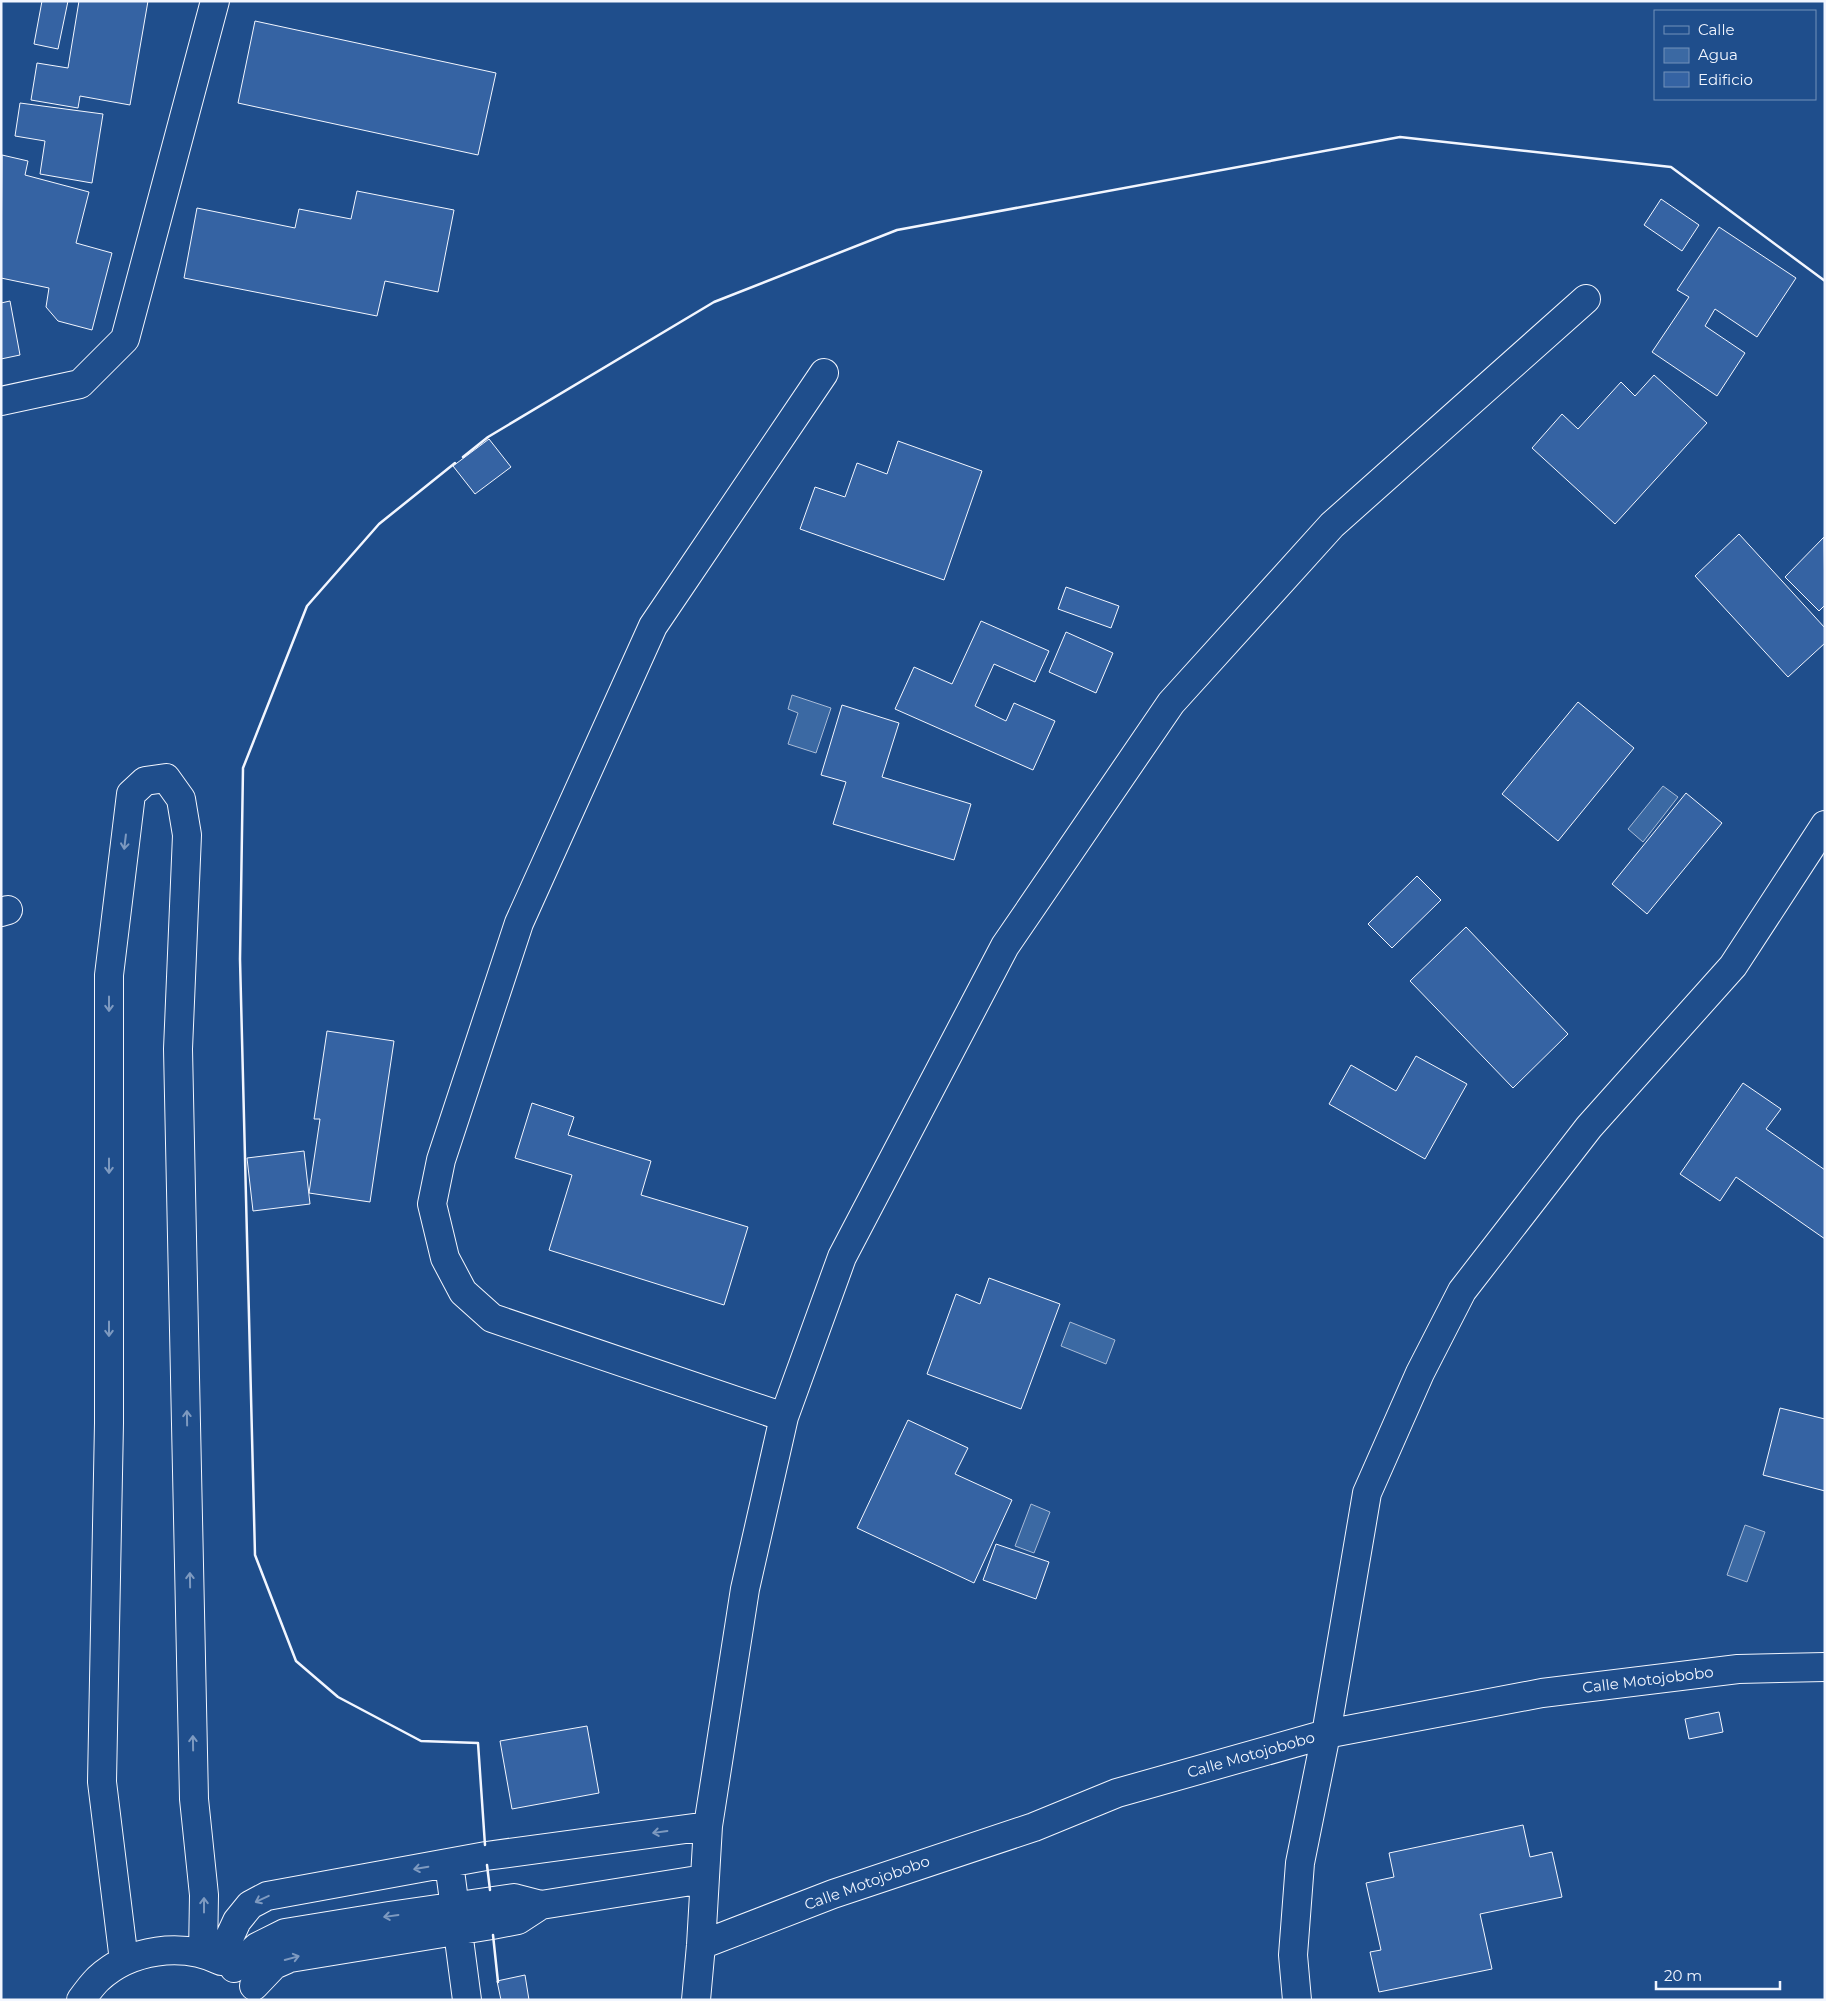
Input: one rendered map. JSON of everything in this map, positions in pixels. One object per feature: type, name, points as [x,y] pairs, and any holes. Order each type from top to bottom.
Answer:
[{"type":"street","points":[[1,402],[80,384],[125,339],[215,1]]},
{"type":"street","points":[[696,2000],[708,1826],[744,1589],[784,1417],[842,1257],[1005,946],[1171,703],[1332,525],[1586,299]]},
{"type":"street","points":[[784,1417],[492,1318],[463,1292],[445,1258],[432,1204],[441,1160],[520,923],[653,626],[824,373]]},
{"type":"street","points":[[124,1961],[102,1782],[109,1423],[109,975],[130,794],[145,781],[166,778],[181,799],[187,835],[178,1049],[194,1799],[204,1895],[235,1973]]},
{"type":"street","points":[[1297,2000],[1293,1955],[1300,1863],[1326,1734],[1367,1493],[1420,1373],[1462,1291],[1589,1127],[1733,966],[1825,825]]},
{"type":"street","name":"Calle Motojobobo","points":[[701,1945],[833,1894],[1034,1827],[1117,1793],[1326,1734],[1542,1693],[1738,1669],[1825,1667]]},
{"type":"street","points":[[235,1973],[238,1921],[250,1905],[267,1896],[449,1863],[708,1826]]},
{"type":"street","points":[[449,1863],[467,2000]]},
{"type":"street","points":[[81,2000],[98,1979],[124,1961],[163,1950],[235,1973],[274,1965],[290,1958],[388,1941],[457,1919],[518,1920],[541,1904],[704,1879]]},
{"type":"water","points":[[792,695],[831,708],[816,753],[788,744],[798,713],[788,709]]},
{"type":"water","points":[[1663,786],[1678,797],[1643,842],[1628,829]]},
{"type":"water","points":[[1070,1322],[1115,1340],[1106,1364],[1061,1346]]},
{"type":"water","points":[[1031,1504],[1050,1512],[1034,1553],[1015,1546]]},
{"type":"water","points":[[1745,1525],[1765,1532],[1747,1582],[1727,1575]]},
{"type":"building","points":[[42,1],[68,1],[58,49],[34,44]]},
{"type":"building","points":[[79,1],[148,1],[130,105],[80,96],[78,108],[31,100],[37,63],[68,68]]},
{"type":"building","points":[[255,21],[496,73],[478,155],[238,103]]},
{"type":"building","points":[[20,103],[103,114],[92,183],[40,174],[45,141],[15,136]]},
{"type":"building","points":[[2,155],[28,161],[25,175],[89,192],[76,243],[112,253],[92,330],[58,321],[46,307],[49,288],[1,278]]},
{"type":"building","points":[[357,191],[454,210],[438,292],[385,281],[377,316],[184,278],[197,208],[295,228],[299,209],[351,219]]},
{"type":"building","points":[[1661,199],[1699,225],[1682,251],[1644,225]]},
{"type":"building","points":[[1719,227],[1796,278],[1757,337],[1715,309],[1705,326],[1745,353],[1717,396],[1652,352],[1689,297],[1677,290]]},
{"type":"building","points":[[10,301],[20,355],[1,359],[1,303]]},
{"type":"building","points":[[1654,375],[1707,423],[1615,524],[1532,448],[1562,414],[1578,429],[1621,382],[1635,396]]},
{"type":"building","points":[[489,439],[511,467],[475,494],[453,466]]},
{"type":"building","points":[[898,441],[982,471],[944,580],[800,529],[815,487],[845,497],[857,463],[887,474]]},
{"type":"building","points":[[1739,534],[1825,628],[1825,643],[1788,677],[1695,576]]},
{"type":"building","points":[[1824,537],[1825,605],[1819,611],[1785,577]]},
{"type":"building","points":[[1066,587],[1119,606],[1111,628],[1058,609]]},
{"type":"building","points":[[981,621],[1049,651],[1035,682],[994,664],[975,706],[1006,721],[1014,703],[1055,721],[1033,770],[895,709],[914,667],[952,684]]},
{"type":"building","points":[[1066,632],[1113,653],[1096,693],[1049,672]]},
{"type":"building","points":[[1578,702],[1634,748],[1558,841],[1502,794]]},
{"type":"building","points":[[842,705],[899,723],[882,777],[971,804],[954,860],[833,824],[846,782],[821,775]]},
{"type":"building","points":[[1686,793],[1722,823],[1647,914],[1612,884]]},
{"type":"building","points":[[1417,876],[1441,900],[1392,948],[1368,924]]},
{"type":"building","points":[[1466,927],[1568,1034],[1513,1088],[1410,981]]},
{"type":"building","points":[[327,1031],[394,1041],[370,1202],[309,1193],[320,1119],[314,1119]]},
{"type":"building","points":[[1416,1056],[1467,1084],[1425,1159],[1329,1104],[1351,1065],[1396,1091]]},
{"type":"building","points":[[1743,1083],[1781,1109],[1766,1129],[1825,1170],[1825,1239],[1736,1177],[1720,1201],[1680,1174]]},
{"type":"building","points":[[532,1103],[574,1117],[568,1135],[651,1161],[641,1195],[748,1227],[724,1305],[549,1250],[572,1175],[515,1158]]},
{"type":"building","points":[[304,1151],[310,1204],[253,1211],[247,1158]]},
{"type":"building","points":[[989,1278],[1060,1304],[1021,1409],[927,1374],[956,1294],[980,1304]]},
{"type":"building","points":[[1780,1408],[1825,1419],[1825,1491],[1763,1475]]},
{"type":"building","points":[[908,1420],[968,1448],[955,1474],[1012,1500],[974,1583],[857,1528]]},
{"type":"building","points":[[996,1544],[1049,1562],[1036,1599],[983,1580]]},
{"type":"building","points":[[1719,1712],[1723,1732],[1689,1739],[1685,1719]]},
{"type":"building","points":[[587,1726],[599,1793],[512,1809],[500,1741]]},
{"type":"building","points":[[1523,1825],[1530,1857],[1552,1852],[1562,1897],[1480,1914],[1492,1969],[1379,1992],[1370,1952],[1381,1950],[1366,1883],[1394,1877],[1389,1853]]},
{"type":"building","points":[[525,1975],[529,2000],[501,2000],[497,1981]]},
{"type":"wall","points":[[463,457],[488,437],[714,302],[897,230],[1400,137],[1671,167],[1825,281]]},
{"type":"wall","points":[[455,463],[379,524],[307,606],[243,768],[240,959],[255,1555],[296,1661],[338,1697],[421,1741],[478,1743],[485,1845]]},
{"type":"wall","points":[[487,1865],[490,1890]]},
{"type":"wall","points":[[493,1935],[498,1982]]}]
